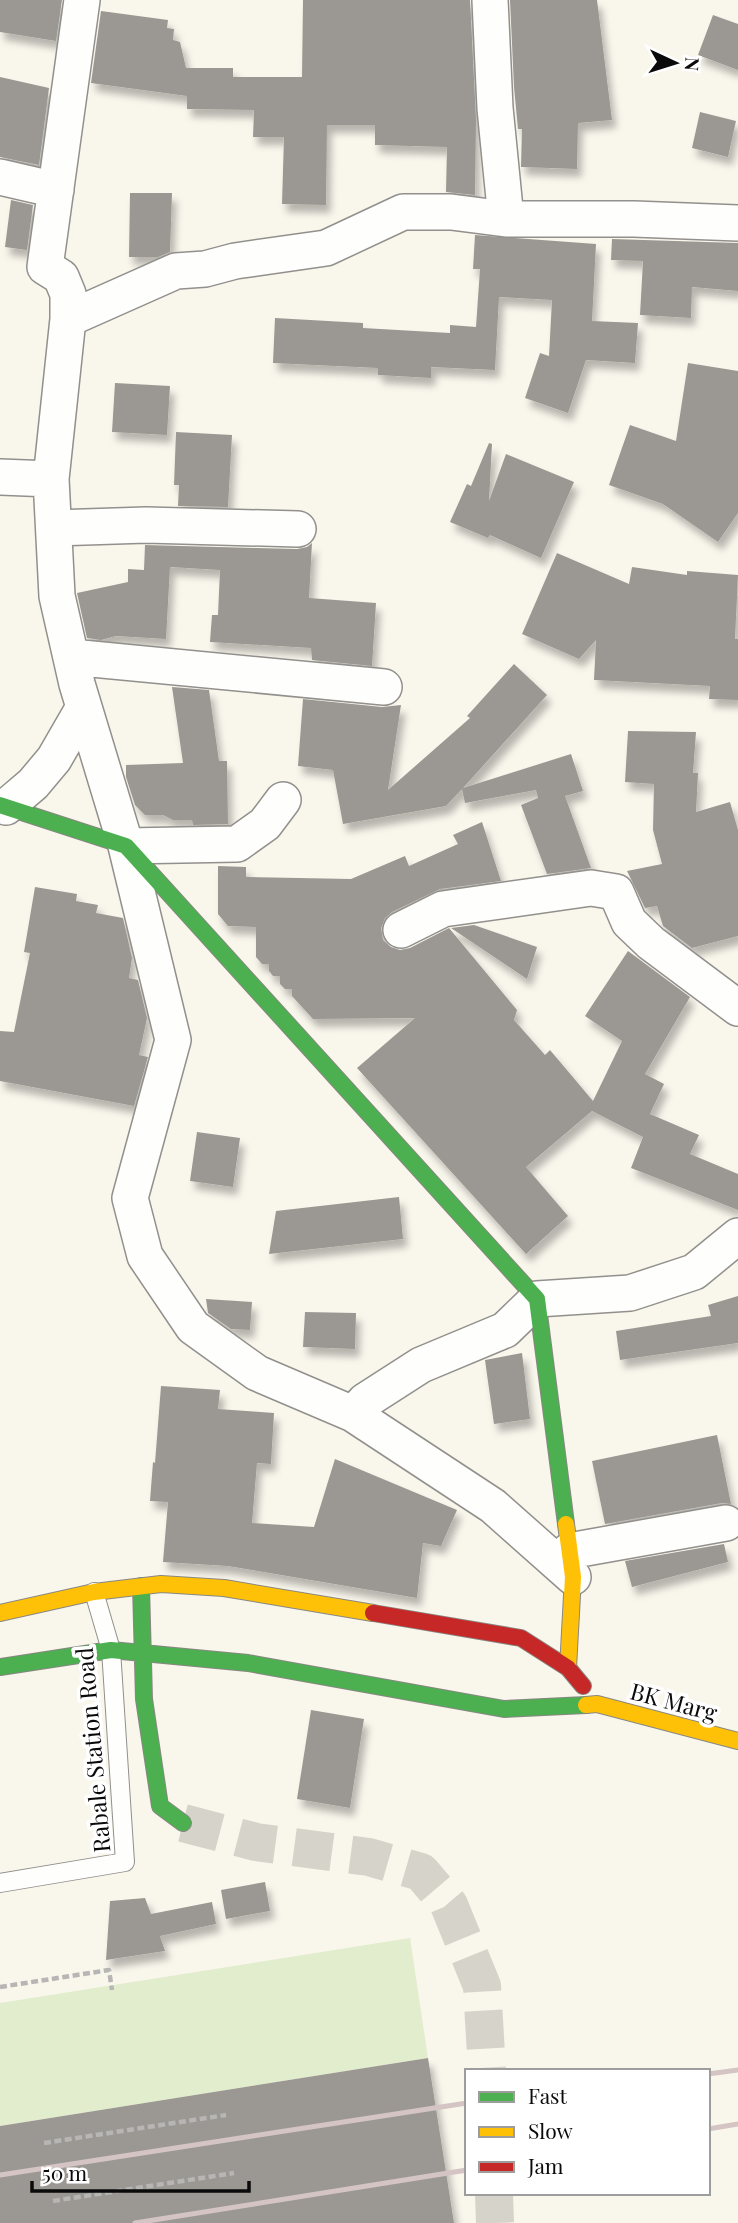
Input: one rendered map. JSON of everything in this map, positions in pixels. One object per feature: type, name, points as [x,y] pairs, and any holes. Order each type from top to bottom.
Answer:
[{"type":"street","points":[[82,0],[45,267],[61,277],[68,294],[68,319],[51,480],[57,596],[84,707],[126,846],[173,1040],[130,1198],[145,1256],[193,1327],[257,1373],[353,1414],[493,1506],[571,1564]]},
{"type":"street","points":[[490,0],[495,108],[506,219]]},
{"type":"street","points":[[0,177],[56,190]]},
{"type":"street","points":[[68,319],[176,271],[205,269],[235,261],[326,248],[403,212],[451,212],[506,219],[634,219],[738,223]]},
{"type":"street","points":[[0,477],[51,480]]},
{"type":"street","points":[[54,528],[146,525],[298,529]]},
{"type":"street","points":[[71,657],[384,687]]},
{"type":"street","points":[[3,806],[33,784],[54,759],[84,707]]},
{"type":"street","points":[[3,806],[126,846],[237,844],[265,824],[283,800]]},
{"type":"street","points":[[126,846],[537,1299],[571,1564],[568,1668]]},
{"type":"street","points":[[401,929],[443,909],[591,888],[616,892],[629,922],[651,943],[738,1008]]},
{"type":"street","points":[[353,1414],[365,1401],[421,1365],[505,1330],[537,1299],[630,1293],[694,1272],[738,1236]]},
{"type":"street","points":[[571,1564],[726,1523]]},
{"type":"street","points":[[0,1613],[94,1592],[161,1584],[223,1588],[521,1638],[568,1668],[597,1704]]},
{"type":"street","points":[[141,1587],[144,1699],[160,1806],[183,1824]]},
{"type":"street","name":"BK Marg","points":[[0,1667],[111,1650],[248,1662],[504,1709],[597,1704],[738,1741]]},
{"type":"lane","name":"Rabale Station Road","points":[[0,1883],[125,1862],[111,1650],[94,1592]]},
{"type":"path","points":[[0,1987],[109,1970],[112,1990]]},
{"type":"path","points":[[44,2143],[226,2115]]},
{"type":"path","points":[[53,2201],[234,2173]]},
{"type":"green space","points":[[410,1938],[428,2058],[0,2126],[0,2003]]},
{"type":"building","points":[[0,0],[62,0],[56,41],[0,32]]},
{"type":"building","points":[[303,0],[470,0],[476,119],[475,195],[446,192],[447,147],[375,145],[375,125],[327,125],[326,205],[282,204],[284,137],[253,137],[254,110],[187,109],[187,96],[91,83],[101,11],[168,20],[167,28],[174,29],[173,40],[180,42],[186,68],[233,68],[233,77],[302,77]]},
{"type":"building","points":[[510,0],[597,0],[612,120],[578,123],[577,169],[521,167],[522,129],[518,129],[514,87]]},
{"type":"building","points":[[713,15],[738,24],[738,70],[698,55]]},
{"type":"building","points":[[0,77],[49,88],[39,165],[0,157]]},
{"type":"building","points":[[700,112],[736,121],[728,157],[692,148]]},
{"type":"building","points":[[130,193],[172,193],[170,252],[158,257],[129,257]]},
{"type":"building","points":[[11,200],[33,205],[27,250],[5,247]]},
{"type":"building","points":[[475,235],[596,244],[592,321],[638,323],[635,363],[586,360],[568,413],[525,398],[540,353],[549,356],[552,300],[499,297],[495,370],[431,367],[431,378],[378,375],[378,368],[273,363],[275,318],[363,323],[363,328],[450,333],[450,325],[476,327],[480,269],[473,269]]},
{"type":"building","points":[[612,239],[738,243],[738,291],[692,287],[691,318],[640,315],[643,261],[611,260]]},
{"type":"building","points":[[688,363],[738,371],[738,513],[718,542],[663,504],[609,485],[630,425],[676,441]]},
{"type":"building","points":[[115,383],[170,386],[167,435],[112,432]]},
{"type":"building","points":[[176,432],[232,435],[228,507],[178,506],[179,485],[174,485]]},
{"type":"building","points":[[489,443],[492,444],[489,501],[506,454],[574,482],[541,558],[490,535],[488,538],[450,522],[467,484],[471,486]]},
{"type":"building","points":[[312,543],[309,598],[376,603],[372,666],[312,660],[311,648],[210,642],[212,615],[218,615],[220,570],[170,567],[166,639],[116,636],[101,640],[87,638],[77,593],[128,582],[128,569],[144,570],[145,545],[297,549]]},
{"type":"building","points":[[557,553],[629,584],[632,567],[687,575],[687,571],[738,575],[735,639],[738,639],[738,700],[709,699],[710,686],[594,680],[596,640],[579,659],[522,634]]},
{"type":"building","points":[[514,664],[547,695],[463,788],[571,754],[583,791],[565,796],[591,868],[547,874],[521,805],[538,798],[536,790],[465,803],[462,789],[446,806],[343,824],[333,770],[298,766],[303,699],[382,707],[401,705],[388,790],[470,718],[467,716]]},
{"type":"building","points":[[172,687],[209,690],[219,761],[227,761],[228,824],[193,825],[192,820],[145,815],[135,805],[126,777],[126,765],[183,763]]},
{"type":"building","points":[[628,731],[696,732],[693,773],[698,773],[696,812],[730,802],[738,830],[738,936],[692,948],[663,926],[657,906],[645,908],[627,871],[662,864],[653,830],[654,784],[625,782]]},
{"type":"building","points":[[482,822],[501,881],[440,889],[392,912],[385,918],[381,928],[383,940],[400,950],[410,948],[449,928],[517,1010],[514,1020],[545,1055],[550,1050],[593,1101],[622,1041],[585,1016],[628,951],[690,997],[645,1074],[664,1084],[650,1114],[699,1135],[690,1154],[738,1174],[738,1210],[631,1168],[643,1137],[592,1111],[526,1167],[568,1216],[526,1254],[357,1068],[415,1018],[313,1019],[292,996],[292,989],[285,989],[280,984],[280,976],[273,976],[269,971],[269,964],[262,964],[256,957],[256,927],[228,926],[218,914],[218,866],[246,867],[246,877],[351,879],[405,856],[409,866],[458,844],[453,835]]},
{"type":"building","points":[[35,887],[77,894],[76,901],[98,905],[96,913],[123,918],[132,958],[129,978],[138,980],[147,1018],[139,1055],[148,1057],[134,1106],[0,1081],[0,1031],[14,1032],[30,953],[24,952]]},
{"type":"building","points":[[474,925],[537,947],[527,979],[451,928]]},
{"type":"building","points":[[197,1132],[240,1138],[233,1187],[190,1181]]},
{"type":"building","points":[[399,1197],[403,1239],[269,1254],[276,1211]]},
{"type":"building","points":[[738,1296],[738,1343],[620,1360],[616,1331],[711,1316],[708,1305]]},
{"type":"building","points":[[206,1299],[252,1302],[250,1330],[231,1329],[208,1313]]},
{"type":"building","points":[[305,1312],[356,1313],[355,1349],[303,1347]]},
{"type":"building","points":[[522,1353],[530,1419],[494,1424],[485,1360]]},
{"type":"building","points":[[161,1386],[220,1390],[218,1409],[274,1413],[271,1464],[257,1463],[252,1523],[314,1527],[335,1459],[457,1510],[441,1546],[423,1543],[417,1598],[228,1566],[163,1562],[168,1502],[150,1501]]},
{"type":"building","points":[[717,1435],[731,1504],[722,1503],[605,1524],[592,1461]]},
{"type":"building","points":[[724,1544],[728,1562],[632,1587],[625,1561]]},
{"type":"building","points":[[311,1710],[364,1719],[350,1808],[297,1799]]},
{"type":"building","points":[[265,1882],[270,1911],[226,1919],[221,1890]]},
{"type":"building","points":[[145,1898],[151,1914],[212,1902],[216,1924],[160,1936],[165,1951],[106,1960],[110,1901]]},
{"type":"building","points":[[428,2058],[454,2223],[0,2223],[0,2126]]},
{"type":"tunnel","points":[[183,1823],[256,1842],[369,1857],[421,1872],[449,1905],[482,1986],[487,2069]]},
{"type":"tunnel","points":[[494,2195],[495,2223]]},
{"type":"railway","points":[[710,2074],[738,2070]]},
{"type":"railway","points":[[0,2175],[465,2103]]},
{"type":"railway","points":[[710,2129],[738,2124]]},
{"type":"railway","points":[[135,2223],[465,2170]]},
{"type":"traffic: fast","points":[[0,805],[126,846],[537,1299],[566,1524]]},
{"type":"traffic: fast","points":[[141,1586],[144,1699],[160,1806],[183,1823]]},
{"type":"traffic: fast","points":[[0,1667],[111,1650],[248,1663],[504,1709],[586,1705]]},
{"type":"traffic: slow","points":[[566,1524],[573,1577],[568,1668]]},
{"type":"traffic: slow","points":[[0,1613],[94,1592],[161,1584],[224,1588],[373,1613]]},
{"type":"traffic: slow","points":[[586,1705],[597,1704],[738,1741]]},
{"type":"traffic: jam","points":[[373,1613],[521,1638],[568,1668],[583,1686]]}]
